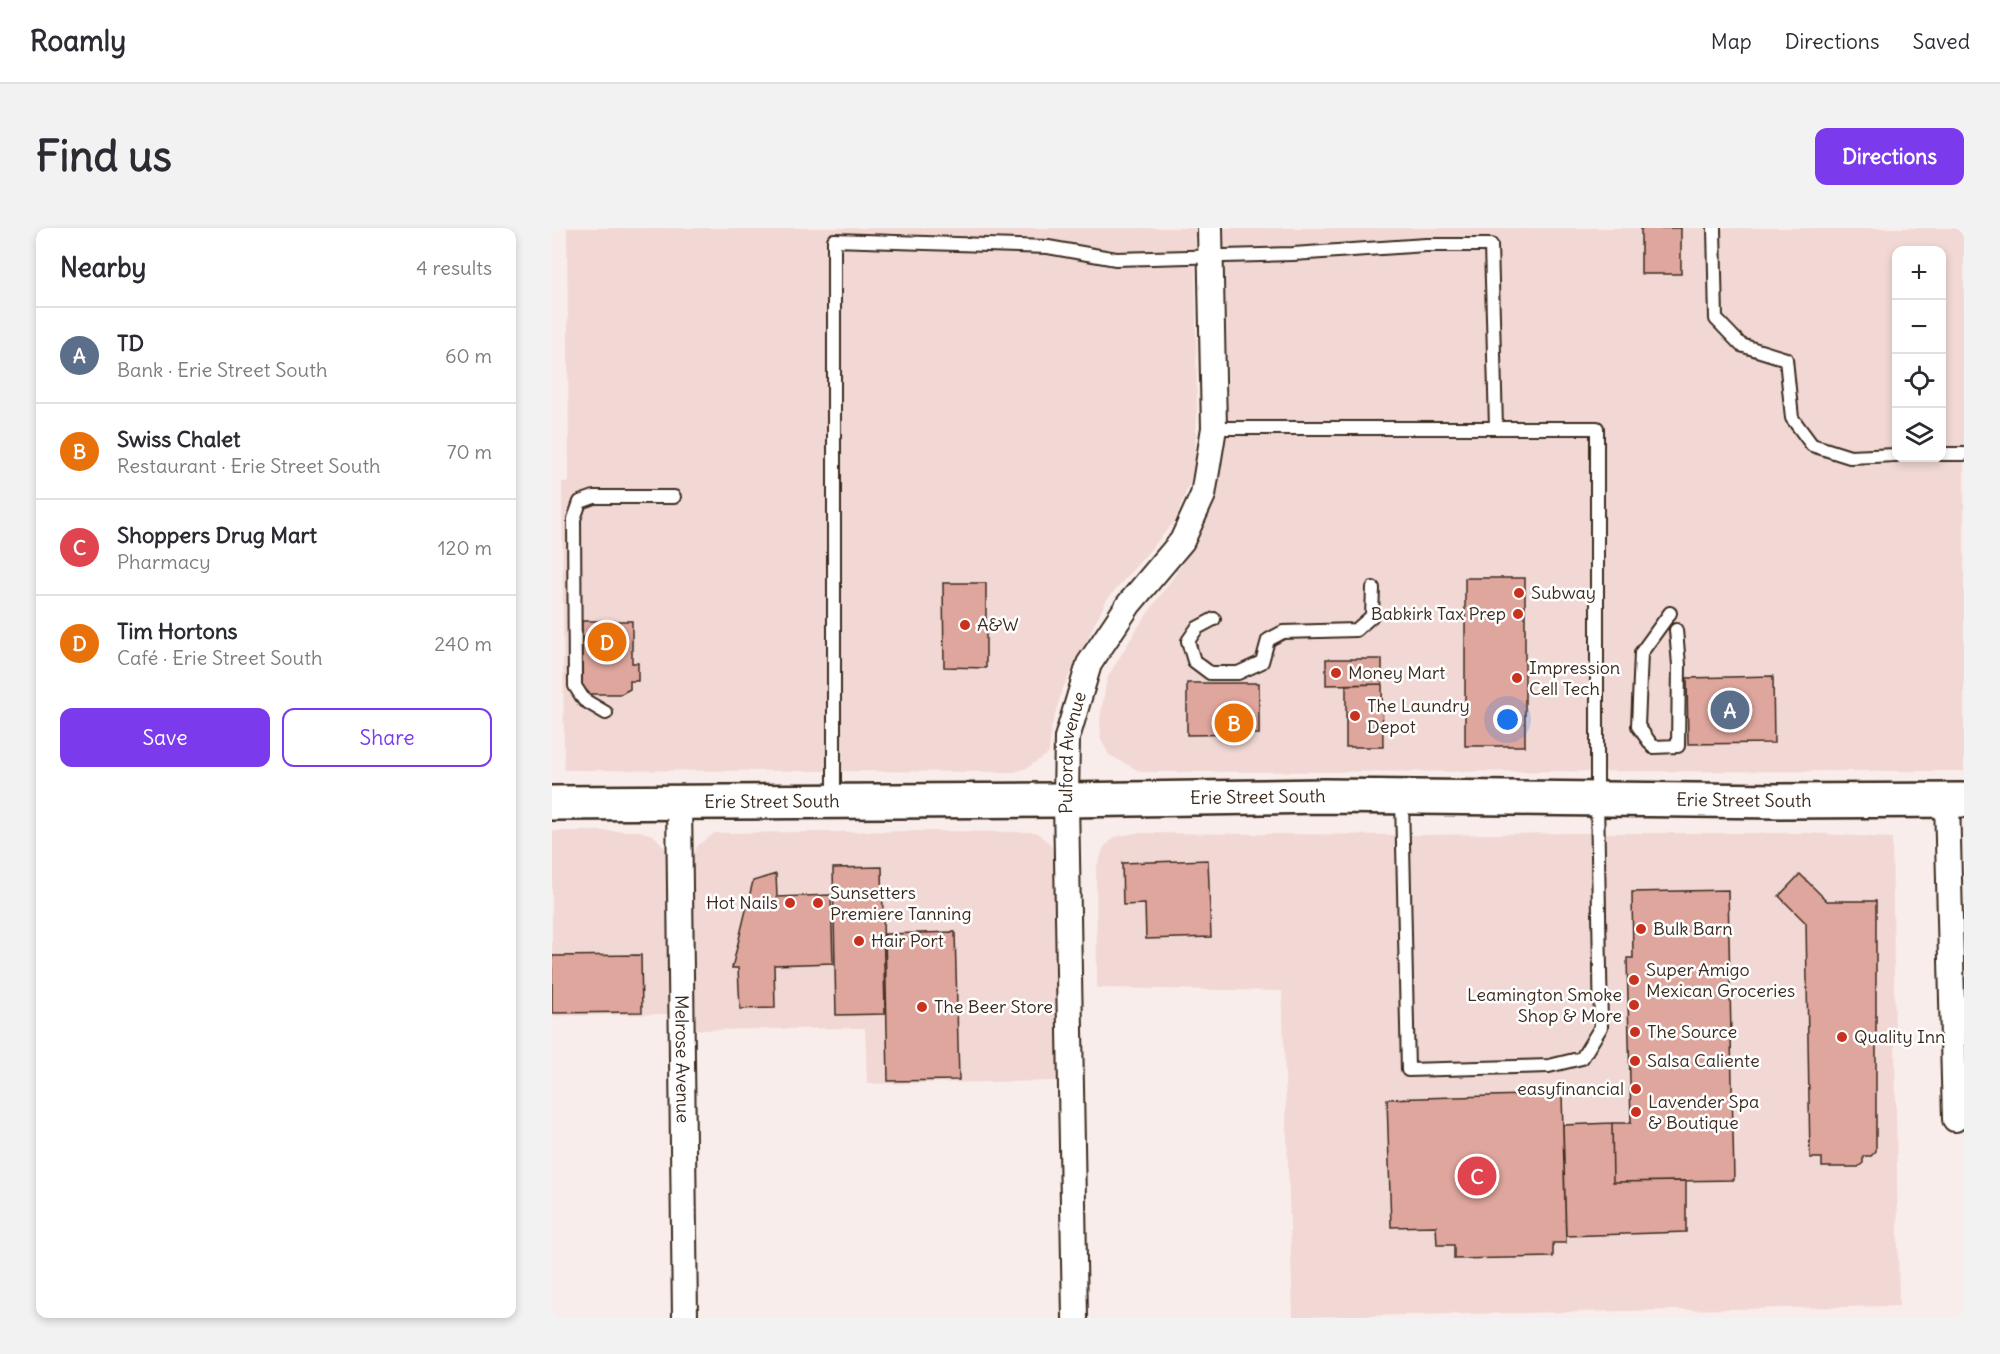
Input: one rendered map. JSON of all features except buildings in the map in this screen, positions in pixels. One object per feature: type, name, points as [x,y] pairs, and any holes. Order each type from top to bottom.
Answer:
[{"type":"main road","name":"Erie Street South","points":[[552,803],[1324,796],[1780,801],[1956,800]]},
{"type":"street","name":"Pulford Avenue","points":[[1075,1318],[1066,738],[1089,664],[1129,604],[1182,541],[1203,495],[1214,428],[1210,228]]},
{"type":"street","points":[[1955,1119],[1956,800]]},
{"type":"street","name":"Melrose Avenue","points":[[679,801],[685,1318]]},
{"type":"lane","points":[[1714,228],[1716,319],[1741,345],[1786,359],[1792,418],[1812,445],[1851,457],[1892,455]]},
{"type":"lane","points":[[834,801],[834,240],[1048,247],[1116,259],[1293,254],[1426,245],[1491,245],[1496,427]]},
{"type":"lane","points":[[1214,428],[1597,428],[1597,798],[1601,1027],[1582,1058],[1549,1066],[1408,1070],[1402,797]]},
{"type":"lane","points":[[1946,454],[1964,454]]},
{"type":"lane","points":[[606,713],[584,700],[574,686],[574,519],[580,502],[594,497],[674,497]]},
{"type":"lane","points":[[1214,619],[1197,628],[1188,640],[1194,661],[1210,673],[1238,673],[1262,662],[1268,640],[1283,632],[1356,630],[1372,616],[1373,588]]},
{"type":"lane","points":[[1670,613],[1641,653],[1638,726],[1653,747],[1678,746],[1679,665],[1676,630]]},
{"type":"shaded area","points":[[567,228],[1195,228],[1197,418],[1194,471],[1175,521],[1106,601],[1062,690],[1051,729],[1049,753],[1027,768],[1015,772],[564,770],[562,482],[569,482]]},
{"type":"shaded area","points":[[1224,228],[1964,228],[1964,771],[1141,772],[1109,755],[1101,740],[1100,719],[1107,678],[1138,627],[1183,563],[1205,521],[1220,476],[1228,391]]},
{"type":"shaded area","points":[[552,831],[639,831],[653,835],[668,853],[671,1014],[552,1016]]},
{"type":"shaded area","points":[[1036,832],[1049,843],[1058,857],[1061,1081],[867,1084],[865,1028],[696,1030],[691,858],[699,844],[715,833]]},
{"type":"shaded area","points":[[1135,833],[1416,835],[1810,833],[1892,838],[1899,1306],[1293,1317],[1282,991],[1097,988],[1096,868],[1104,847],[1115,837]]},
{"type":"place","name":"Subway","points":[[1519,593]]},
{"type":"place","name":"Babkirk Tax Prep","points":[[1518,614]]},
{"type":"place","name":"A&W","points":[[965,625]]},
{"type":"place","name":"Tim Hortons","points":[[607,642]]},
{"type":"place","name":"Money Mart","points":[[1336,673]]},
{"type":"place","name":"Impression Cell Tech","points":[[1517,678]]},
{"type":"place","name":"TD","points":[[1730,710]]},
{"type":"place","name":"The Laundry Depot","points":[[1355,716]]},
{"type":"place","name":"Swiss Chalet","points":[[1234,723]]},
{"type":"place","name":"Hot Nails","points":[[790,903]]},
{"type":"place","name":"Sunsetters Premiere Tanning","points":[[818,903]]},
{"type":"place","name":"Bulk Barn","points":[[1641,929]]},
{"type":"place","name":"Hair Port","points":[[859,941]]},
{"type":"place","name":"Super Amigo Mexican Groceries","points":[[1634,980]]},
{"type":"place","name":"Leamington Smoke Shop & More","points":[[1634,1005]]},
{"type":"place","name":"The Beer Store","points":[[922,1007]]},
{"type":"place","name":"The Source","points":[[1635,1032]]},
{"type":"place","name":"Quality Inn","points":[[1842,1037]]},
{"type":"place","name":"Salsa Caliente","points":[[1635,1061]]},
{"type":"place","name":"easyfinancial","points":[[1636,1089]]},
{"type":"place","name":"Lavender Spa & Boutique","points":[[1636,1112]]},
{"type":"place","name":"Shoppers Drug Mart","points":[[1477,1176]]}]
